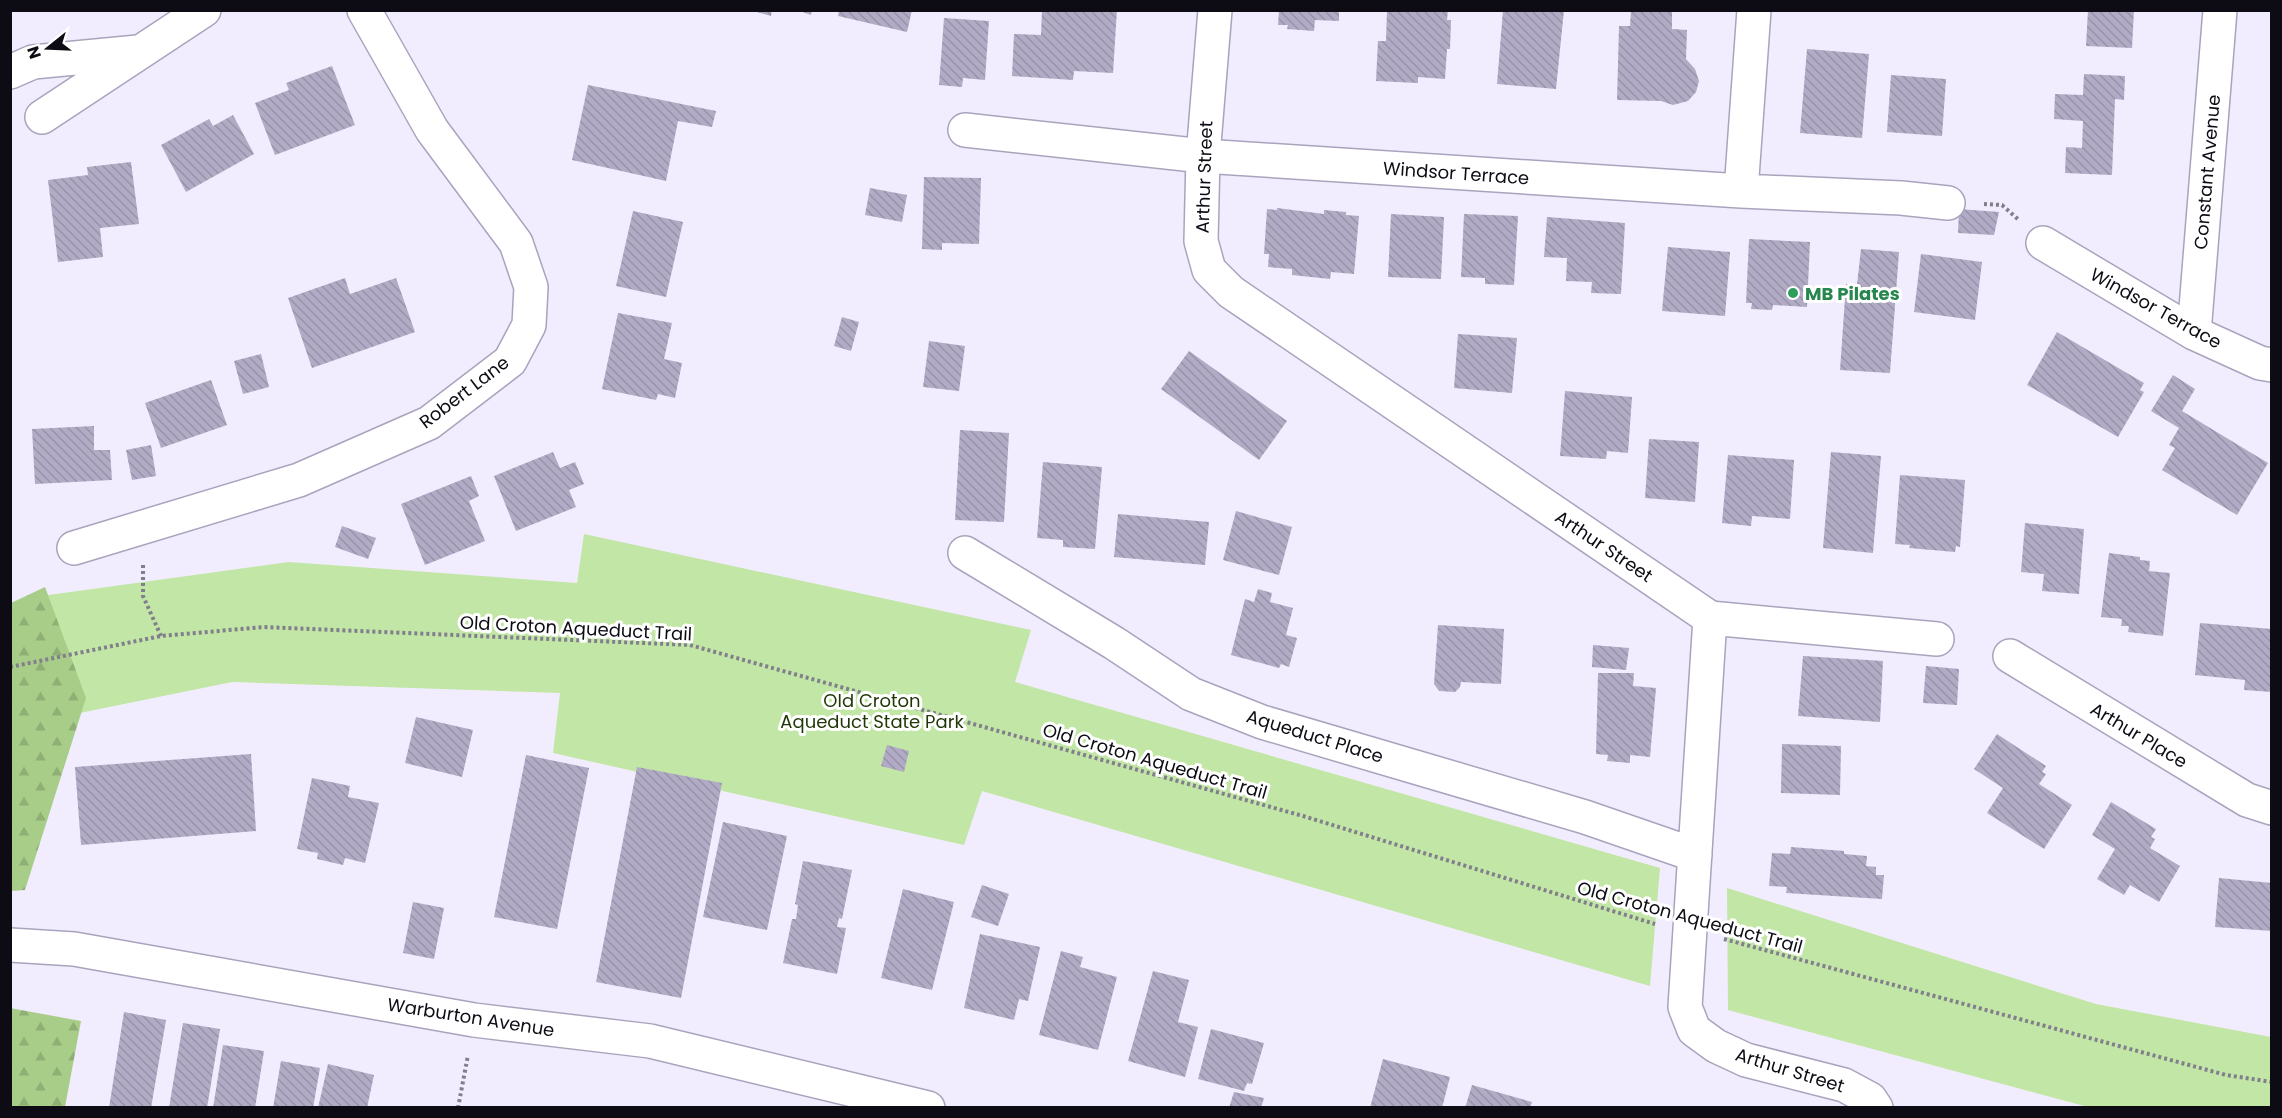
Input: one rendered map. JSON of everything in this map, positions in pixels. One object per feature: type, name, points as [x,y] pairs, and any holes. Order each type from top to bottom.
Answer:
[{"type":"street","points":[[42,117],[204,10]]},
{"type":"street","name":"Robert Lane","points":[[74,548],[299,480],[429,423],[510,361],[529,325],[531,287],[516,243],[432,130],[364,10]]},
{"type":"street","name":"Arthur Street","points":[[1215,10],[1203,156],[1202,241],[1209,270],[1231,292],[1710,618],[1684,1007],[1694,1030],[1716,1046],[1746,1060],[1844,1085],[1870,1100],[1876,1107]]},
{"type":"street","points":[[1741,192],[1754,10]]},
{"type":"street","name":"Constant Avenue","points":[[2194,333],[2220,10]]},
{"type":"street","points":[[10,72],[33,62],[141,51]]},
{"type":"street","name":"Windsor Terrace","points":[[965,130],[1203,156],[1741,192],[1901,198],[1948,203]]},
{"type":"street","name":"Windsor Terrace","points":[[2043,243],[2194,333],[2260,363],[2271,365]]},
{"type":"street","name":"Aqueduct Place","points":[[965,553],[1114,642],[1191,694],[1262,722],[1585,817],[1695,855]]},
{"type":"street","points":[[1710,618],[1937,639]]},
{"type":"street","name":"Arthur Place","points":[[2010,656],[2247,800],[2271,808]]},
{"type":"street","name":"Warburton Avenue","points":[[10,945],[74,949],[474,1020],[650,1041],[928,1107]]},
{"type":"path","points":[[1948,203],[2002,205],[2043,243]]},
{"type":"path","points":[[142,527],[143,596],[161,636]]},
{"type":"path","name":"Old Croton Aqueduct Trail","points":[[10,667],[161,636],[264,627],[690,645],[1303,816],[1644,923],[1689,930],[2226,1075],[2271,1082]]},
{"type":"path","points":[[458,1107],[460,1096]]},
{"type":"green space","name":"Old Croton Aqueduct State Park","points":[[584,534],[1031,630],[1015,682],[1660,868],[1650,986],[982,791],[964,845],[553,753],[560,693],[232,682],[11,727],[11,603],[27,598],[289,562],[577,583]]},
{"type":"green space","points":[[45,587],[86,698],[25,890],[11,891],[11,603]]},
{"type":"green space","points":[[1727,888],[2096,1004],[2271,1037],[2271,1107],[2088,1107],[1728,1010]]},
{"type":"green space","points":[[10,1008],[81,1021],[65,1107],[11,1107]]},
{"type":"building","points":[[749,10],[772,10],[771,16]]},
{"type":"building","points":[[797,10],[812,10],[811,15]]},
{"type":"building","points":[[839,10],[912,10],[907,32],[838,16]]},
{"type":"building","points":[[1042,10],[1117,10],[1113,73],[1074,71],[1073,80],[1012,76],[1014,34],[1041,35]]},
{"type":"building","points":[[1279,10],[1339,10],[1339,21],[1315,20],[1314,31],[1287,29],[1288,25],[1278,25]]},
{"type":"building","points":[[1387,10],[1448,10],[1447,20],[1451,20],[1450,49],[1447,49],[1445,79],[1418,77],[1418,83],[1376,81],[1378,41],[1386,41]]},
{"type":"building","points":[[1503,10],[1564,10],[1556,89],[1497,84]]},
{"type":"building","points":[[1631,10],[1672,10],[1672,29],[1687,30],[1686,59],[1695,69],[1699,81],[1696,92],[1688,101],[1673,105],[1661,101],[1617,100],[1619,26],[1630,26]]},
{"type":"building","points":[[2088,10],[2134,10],[2132,48],[2086,46]]},
{"type":"building","points":[[944,18],[989,21],[985,80],[963,78],[962,87],[939,85]]},
{"type":"building","points":[[1807,49],[1869,54],[1862,138],[1800,133]]},
{"type":"building","points":[[332,66],[355,125],[275,155],[255,103],[289,90],[286,83]]},
{"type":"building","points":[[2084,74],[2125,76],[2124,100],[2115,99],[2112,175],[2065,173],[2066,147],[2082,148],[2083,121],[2054,119],[2055,94],[2083,95]]},
{"type":"building","points":[[1891,75],[1946,79],[1942,136],[1887,132]]},
{"type":"building","points":[[588,85],[716,111],[712,127],[678,121],[666,181],[572,160]]},
{"type":"building","points":[[233,115],[254,154],[186,192],[161,145],[209,119],[213,126]]},
{"type":"building","points":[[131,162],[139,224],[100,228],[103,257],[58,262],[48,180],[88,175],[87,167]]},
{"type":"building","points":[[924,177],[981,178],[979,244],[942,243],[942,250],[922,249]]},
{"type":"building","points":[[870,188],[907,195],[902,222],[865,215]]},
{"type":"building","points":[[1277,208],[1324,214],[1324,210],[1346,212],[1346,215],[1359,216],[1354,274],[1331,272],[1330,279],[1292,275],[1292,269],[1268,267],[1269,254],[1264,254],[1267,209],[1277,210]]},
{"type":"building","points":[[1959,209],[1999,212],[1994,235],[1958,233]]},
{"type":"building","points":[[633,211],[683,222],[666,297],[616,286]]},
{"type":"building","points":[[1391,214],[1444,217],[1441,279],[1388,277]]},
{"type":"building","points":[[1464,214],[1518,216],[1514,285],[1485,284],[1485,278],[1461,277]]},
{"type":"building","points":[[1547,217],[1625,223],[1621,294],[1591,293],[1592,282],[1566,281],[1567,258],[1544,257]]},
{"type":"building","points":[[1749,239],[1810,242],[1807,307],[1773,305],[1772,310],[1751,309],[1752,303],[1746,303]]},
{"type":"building","points":[[1668,247],[1730,252],[1725,316],[1662,311]]},
{"type":"building","points":[[1861,249],[1899,252],[1890,373],[1840,370],[1846,284],[1857,285]]},
{"type":"building","points":[[1921,254],[1982,262],[1975,320],[1914,312]]},
{"type":"building","points":[[345,278],[350,294],[396,278],[415,332],[312,368],[288,298]]},
{"type":"building","points":[[618,313],[672,323],[664,359],[682,363],[675,398],[658,394],[656,400],[602,389]]},
{"type":"building","points":[[842,317],[859,322],[851,351],[834,346]]},
{"type":"building","points":[[2057,332],[2144,383],[2140,390],[2144,392],[2118,437],[2027,385]]},
{"type":"building","points":[[1458,334],[1517,338],[1512,393],[1454,388]]},
{"type":"building","points":[[929,341],[965,346],[959,391],[923,387]]},
{"type":"building","points":[[1189,351],[1287,421],[1259,460],[1161,389]]},
{"type":"building","points":[[261,354],[269,387],[243,394],[234,361]]},
{"type":"building","points":[[2173,375],[2195,389],[2182,411],[2268,463],[2237,515],[2162,470],[2175,448],[2169,445],[2179,428],[2151,411]]},
{"type":"building","points":[[211,380],[227,425],[161,448],[145,403]]},
{"type":"building","points":[[1565,391],[1632,397],[1628,453],[1607,451],[1606,459],[1560,456]]},
{"type":"building","points":[[94,426],[94,450],[110,450],[112,480],[35,484],[32,429]]},
{"type":"building","points":[[960,430],[1009,433],[1004,522],[955,520]]},
{"type":"building","points":[[1649,439],[1699,442],[1695,502],[1645,498]]},
{"type":"building","points":[[151,445],[156,476],[132,480],[126,450]]},
{"type":"building","points":[[553,452],[560,468],[575,462],[584,484],[569,490],[576,507],[516,531],[494,476]]},
{"type":"building","points":[[1831,452],[1881,456],[1873,553],[1823,548]]},
{"type":"building","points":[[1728,455],[1794,460],[1790,519],[1752,516],[1751,526],[1722,523]]},
{"type":"building","points":[[1043,462],[1102,467],[1095,549],[1063,547],[1063,540],[1037,538]]},
{"type":"building","points":[[1900,475],[1965,480],[1960,547],[1956,546],[1955,552],[1909,548],[1910,545],[1895,544]]},
{"type":"building","points":[[471,476],[479,496],[469,501],[485,541],[425,565],[401,504]]},
{"type":"building","points":[[1236,511],[1292,527],[1279,575],[1223,560]]},
{"type":"building","points":[[1118,514],[1209,522],[1205,565],[1114,557]]},
{"type":"building","points":[[2025,523],[2084,529],[2079,594],[2042,591],[2044,574],[2021,572]]},
{"type":"building","points":[[342,526],[376,538],[368,559],[335,547]]},
{"type":"building","points":[[2109,553],[2140,557],[2140,560],[2150,561],[2149,571],[2170,573],[2163,636],[2128,632],[2129,626],[2121,626],[2122,619],[2101,617]]},
{"type":"building","points":[[1258,589],[1272,593],[1270,602],[1293,608],[1286,635],[1297,638],[1289,667],[1281,664],[1279,668],[1231,655],[1245,599],[1254,602]]},
{"type":"building","points":[[2200,623],[2272,629],[2272,692],[2244,690],[2245,680],[2195,675]]},
{"type":"building","points":[[1438,625],[1504,629],[1501,684],[1461,682],[1455,692],[1439,691],[1434,684]]},
{"type":"building","points":[[1593,645],[1629,648],[1626,670],[1592,667]]},
{"type":"building","points":[[1803,656],[1883,661],[1880,722],[1798,716]]},
{"type":"building","points":[[1926,666],[1959,669],[1957,705],[1923,703]]},
{"type":"building","points":[[1598,673],[1634,673],[1633,686],[1656,688],[1650,757],[1630,755],[1630,763],[1607,761],[1608,755],[1596,754]]},
{"type":"building","points":[[416,717],[473,730],[462,777],[405,763]]},
{"type":"building","points":[[1997,734],[2046,766],[2042,772],[2046,774],[2039,784],[2072,805],[2044,849],[1987,813],[2003,788],[1974,769]]},
{"type":"building","points":[[1782,744],[1841,746],[1840,795],[1781,793]]},
{"type":"building","points":[[887,745],[909,751],[904,772],[881,766]]},
{"type":"building","points":[[251,754],[256,831],[81,845],[75,767]]},
{"type":"building","points":[[526,755],[589,768],[557,929],[494,917]]},
{"type":"building","points":[[637,767],[722,783],[681,998],[596,982]]},
{"type":"building","points":[[312,778],[350,786],[348,797],[379,803],[365,863],[345,858],[343,865],[317,859],[318,853],[297,849]]},
{"type":"building","points":[[2111,802],[2156,829],[2151,837],[2155,839],[2150,848],[2180,866],[2159,902],[2130,885],[2124,895],[2097,879],[2115,849],[2092,835]]},
{"type":"building","points":[[723,822],[787,836],[767,930],[703,917]]},
{"type":"building","points":[[1791,847],[1844,851],[1844,854],[1867,856],[1866,866],[1876,867],[1876,875],[1884,875],[1882,899],[1786,893],[1787,887],[1769,886],[1772,853],[1790,854]]},
{"type":"building","points":[[803,861],[852,870],[842,919],[839,918],[837,927],[846,928],[837,974],[783,963],[792,919],[796,919],[798,905],[795,904]]},
{"type":"building","points":[[2219,878],[2272,883],[2272,931],[2215,927]]},
{"type":"building","points":[[982,885],[1009,894],[998,926],[971,917]]},
{"type":"building","points":[[903,889],[954,902],[932,990],[881,978]]},
{"type":"building","points":[[413,902],[444,908],[434,959],[403,953]]},
{"type":"building","points":[[980,934],[1040,947],[1028,1001],[1019,999],[1014,1020],[964,1008]]},
{"type":"building","points":[[1061,951],[1083,957],[1080,967],[1117,977],[1098,1050],[1039,1035]]},
{"type":"building","points":[[1153,971],[1189,980],[1178,1022],[1198,1027],[1185,1077],[1128,1061]]},
{"type":"building","points":[[124,1012],[166,1020],[151,1108],[109,1108]]},
{"type":"building","points":[[183,1023],[220,1029],[207,1108],[169,1108]]},
{"type":"building","points":[[1211,1029],[1264,1043],[1252,1084],[1247,1083],[1244,1091],[1198,1079]]},
{"type":"building","points":[[223,1045],[264,1051],[255,1108],[213,1108]]},
{"type":"building","points":[[1383,1059],[1450,1077],[1442,1108],[1370,1108]]},
{"type":"building","points":[[281,1061],[320,1068],[313,1108],[273,1108]]},
{"type":"building","points":[[328,1064],[374,1075],[367,1108],[318,1108]]},
{"type":"building","points":[[1472,1085],[1532,1102],[1530,1108],[1465,1108]]},
{"type":"building","points":[[1234,1092],[1264,1098],[1261,1108],[1229,1108]]},
{"type":"place","name":"MB Pilates","points":[[1793,293]]}]
